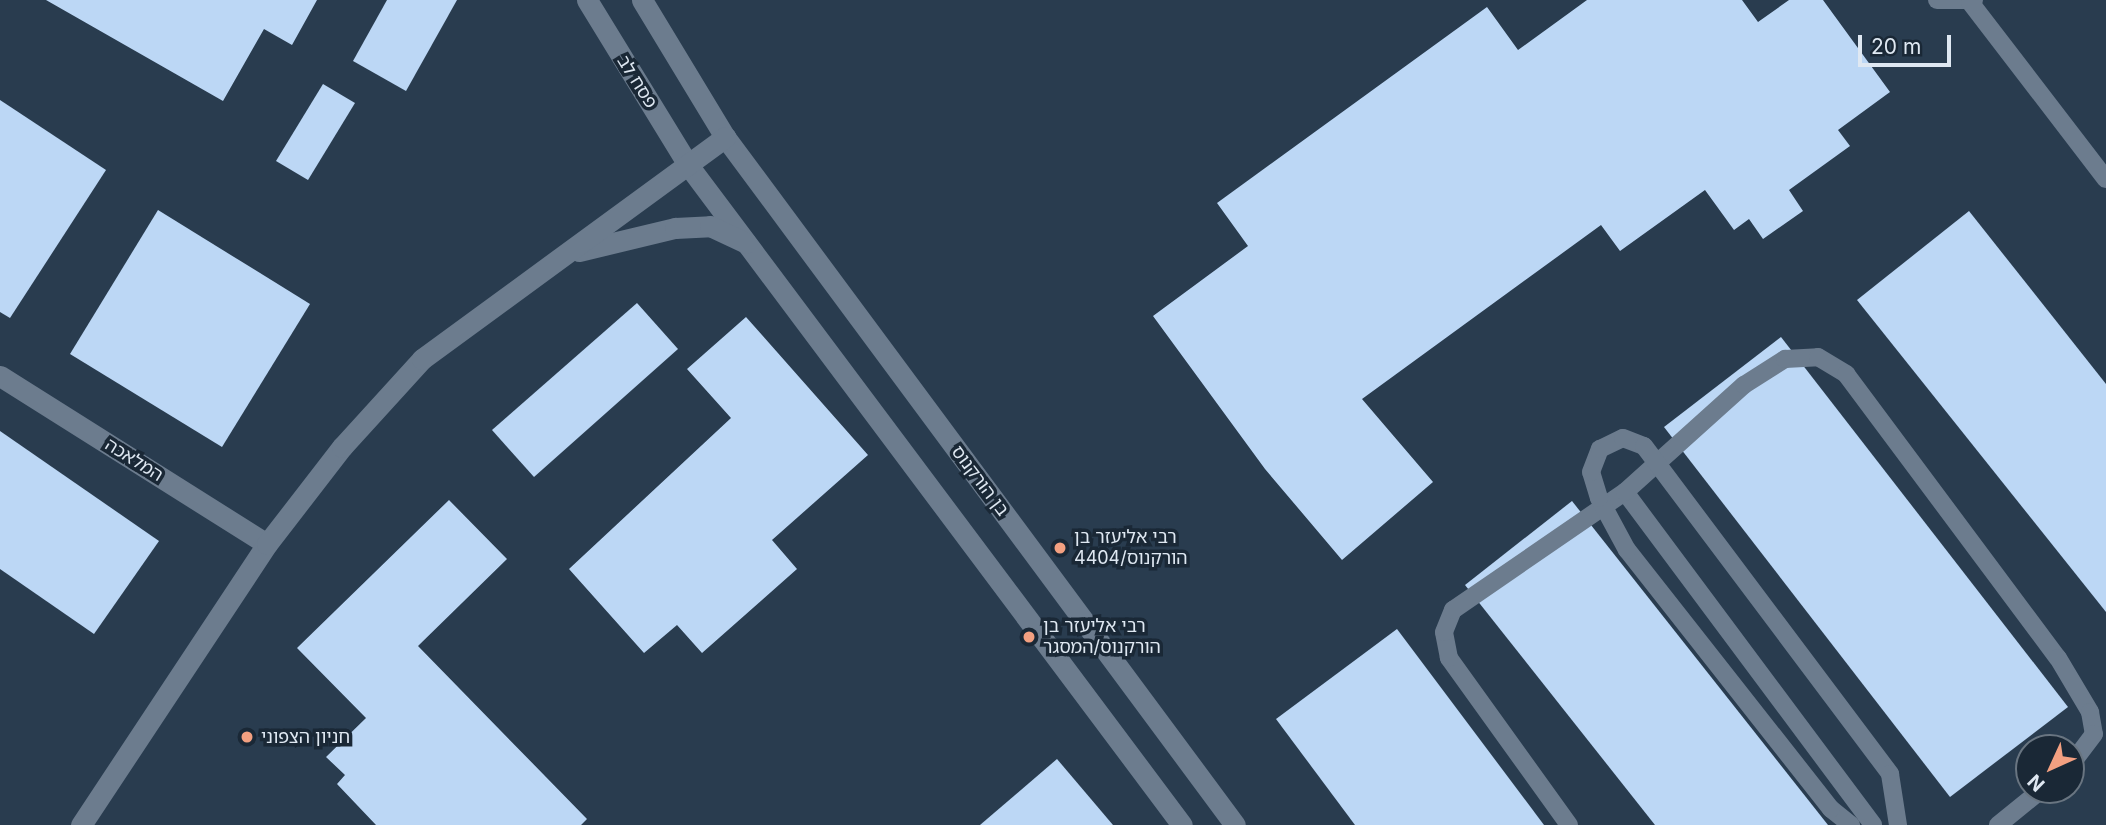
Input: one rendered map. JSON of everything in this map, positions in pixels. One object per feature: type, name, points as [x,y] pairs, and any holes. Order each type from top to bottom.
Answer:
[{"type":"street","name":"פסח לב","points":[[587,0],[688,165]]},
{"type":"street","points":[[81,825],[267,544],[342,447],[422,359],[724,137],[642,0]]},
{"type":"street","name":"בן הורקנוס","points":[[724,137],[1235,825]]},
{"type":"street","points":[[688,165],[1182,825]]},
{"type":"street","points":[[566,254],[675,228],[710,226],[749,244]]},
{"type":"street","name":"המלאכה","points":[[0,376],[267,544]]},
{"type":"lane","points":[[1937,0],[1972,1],[2106,179]]},
{"type":"lane","points":[[1569,825],[1449,658],[1444,632],[1453,610],[1625,492],[1744,385],[1784,359],[1818,357],[1846,374],[2058,658],[2090,712],[2094,734],[2085,746]]},
{"type":"lane","points":[[1851,825],[1831,809],[1627,550],[1599,498],[1591,472],[1600,449],[1623,438],[1644,446],[1890,774],[1898,825]]},
{"type":"lane","points":[[1625,492],[1873,825]]},
{"type":"lane","points":[[1998,825],[2024,804]]},
{"type":"shaded area","points":[[0,0],[2106,0],[2106,825],[0,825]]},
{"type":"building","points":[[46,0],[317,0],[292,45],[264,29],[223,101]]},
{"type":"building","points":[[387,0],[457,0],[406,91],[353,61]]},
{"type":"building","points":[[1587,0],[1742,0],[1758,22],[1789,0],[1823,0],[1890,92],[1838,130],[1850,146],[1789,190],[1803,211],[1763,239],[1749,219],[1734,230],[1705,190],[1620,251],[1601,225],[1362,399],[1433,482],[1342,560],[1265,469],[1153,316],[1248,246],[1217,203],[1487,7],[1518,50]]},
{"type":"building","points":[[323,84],[355,103],[308,180],[276,161]]},
{"type":"building","points":[[0,100],[106,170],[10,318],[0,312]]},
{"type":"building","points":[[158,210],[310,304],[222,447],[70,354]]},
{"type":"building","points":[[1969,211],[2106,384],[2106,612],[1857,300]]},
{"type":"building","points":[[637,303],[678,349],[534,477],[492,430]]},
{"type":"building","points":[[746,317],[868,455],[772,540],[797,569],[702,653],[677,625],[644,653],[569,569],[731,418],[687,369]]},
{"type":"building","points":[[1781,337],[2068,707],[2033,734],[2015,734],[2015,747],[1950,797],[1664,427]]},
{"type":"building","points":[[0,431],[159,541],[94,634],[0,569]]},
{"type":"building","points":[[449,500],[507,559],[418,646],[587,819],[581,825],[376,825],[337,784],[345,775],[326,757],[366,718],[297,648]]},
{"type":"building","points":[[1572,501],[1828,825],[1655,825],[1465,585]]},
{"type":"building","points":[[1397,629],[1544,825],[1355,825],[1276,719]]},
{"type":"building","points":[[1057,759],[1113,825],[980,825]]},
{"type":"place","name":"רבי אליעזר בן הורקנוס/4404","points":[[1060,548]]},
{"type":"place","name":"רבי אליעזר בן הורקנוס/המסגר","points":[[1029,637]]},
{"type":"place","name":"חניון הצפוני","points":[[247,737]]}]
